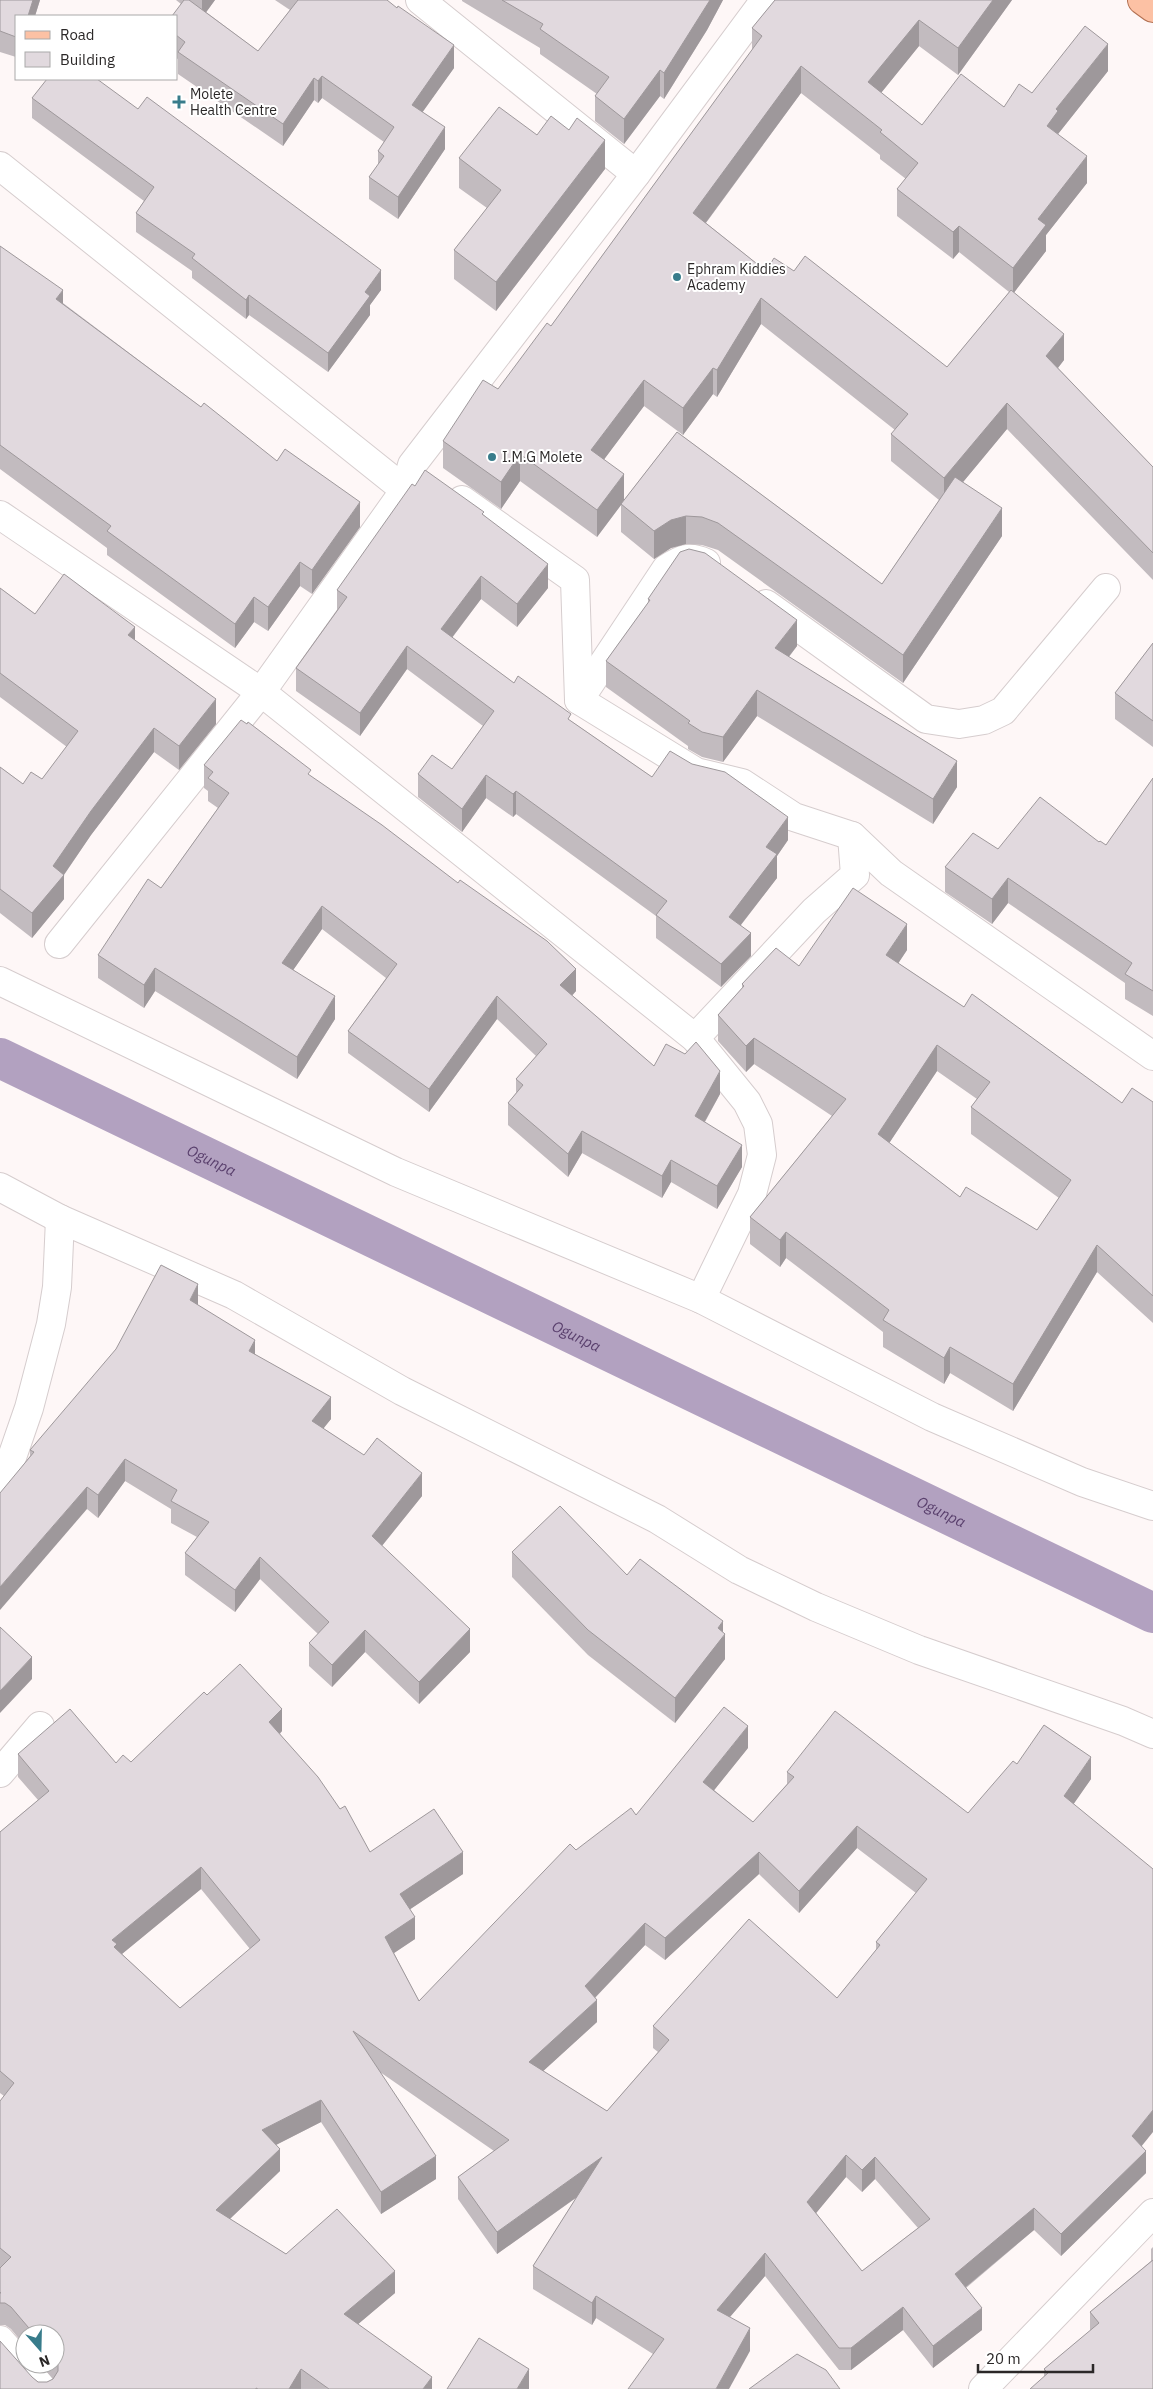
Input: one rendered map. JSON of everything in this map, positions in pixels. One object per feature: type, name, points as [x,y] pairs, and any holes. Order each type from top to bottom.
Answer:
[{"type":"main road","points":[[1142,0],[1153,8]]},
{"type":"street","points":[[420,0],[636,174]]},
{"type":"street","points":[[60,944],[262,692],[409,478],[765,0]]},
{"type":"street","points":[[0,166],[409,478],[441,485],[575,580],[579,700]]},
{"type":"street","points":[[0,515],[262,692],[695,1038],[747,1102],[758,1124],[762,1155],[752,1194],[701,1300]]},
{"type":"street","points":[[579,700],[666,569],[680,559],[698,559],[712,566],[926,719],[959,724],[984,720],[1002,711],[1106,588]]},
{"type":"street","points":[[579,700],[696,772],[742,783],[794,817],[852,836],[891,872],[1153,1056]]},
{"type":"street","points":[[695,1038],[814,910],[855,875],[852,836]]},
{"type":"street","points":[[0,981],[396,1172],[701,1300],[932,1417],[1082,1482],[1153,1506]]},
{"type":"street","points":[[0,1187],[60,1219],[234,1295],[402,1391],[657,1519],[739,1570],[816,1607],[919,1650],[1124,1721],[1153,1734]]},
{"type":"street","points":[[0,1492],[29,1408],[51,1324],[57,1287],[60,1219]]},
{"type":"street","points":[[0,1772],[40,1726]]},
{"type":"street","points":[[983,2389],[1153,2213]]},
{"type":"street","points":[[0,2340],[43,2389]]},
{"type":"building","points":[[0,0],[33,0],[28,15],[15,15],[15,37],[0,31]]},
{"type":"building","points":[[184,0],[189,0],[258,51],[298,0],[387,0],[454,45],[412,105],[445,127],[398,197],[369,177],[384,156],[378,151],[394,127],[322,76],[318,81],[314,78],[283,124],[178,52],[185,42],[178,37],[178,15],[173,15]]},
{"type":"building","points":[[502,0],[710,0],[664,73],[660,70],[624,119],[595,96],[609,77],[540,29],[543,24]]},
{"type":"building","points":[[775,0],[993,0],[958,48],[919,20],[868,82],[922,125],[961,74],[1004,107],[1019,84],[1032,93],[1085,26],[1108,44],[1056,109],[1058,111],[1047,126],[1087,156],[1038,219],[1046,225],[1013,268],[959,226],[953,232],[897,189],[918,163],[880,132],[882,130],[801,66],[693,213],[766,271],[774,258],[794,271],[805,256],[947,367],[1011,290],[1064,334],[1046,356],[1153,467],[1153,553],[1007,403],[944,478],[891,434],[908,414],[761,298],[717,370],[713,368],[683,408],[644,380],[591,450],[624,474],[597,510],[520,454],[501,482],[443,441],[483,380],[498,389],[547,323],[551,326],[762,36],[752,28]]},
{"type":"building","points":[[46,80],[98,80],[138,109],[147,97],[381,270],[365,292],[370,296],[328,353],[249,295],[246,300],[192,258],[195,254],[136,213],[154,187],[32,98]]},
{"type":"building","points":[[499,107],[537,135],[551,116],[569,130],[577,118],[605,140],[496,282],[454,250],[501,190],[459,158]]},
{"type":"building","points":[[0,246],[63,290],[56,299],[201,407],[204,403],[277,461],[285,449],[360,502],[312,570],[300,562],[268,607],[254,597],[235,624],[107,531],[111,526],[0,445]]},
{"type":"building","points":[[677,432],[882,584],[955,477],[1002,508],[903,655],[718,523],[702,517],[686,516],[671,520],[654,531],[621,504]]},
{"type":"building","points":[[425,470],[484,512],[482,514],[548,564],[517,604],[481,576],[441,629],[514,683],[518,676],[571,714],[568,719],[652,777],[670,751],[692,764],[725,772],[788,817],[766,847],[777,854],[729,917],[751,933],[721,964],[656,915],[667,901],[516,791],[513,794],[486,775],[462,809],[418,774],[432,755],[452,769],[494,711],[407,646],[360,713],[296,668],[347,597],[337,590],[412,484],[415,486]]},
{"type":"building","points":[[689,549],[705,553],[797,620],[775,648],[957,761],[933,799],[757,690],[723,737],[702,732],[688,723],[690,721],[606,661],[650,600],[648,599],[680,552]]},
{"type":"building","points":[[64,574],[135,627],[128,635],[216,699],[179,746],[154,728],[91,811],[53,866],[64,875],[32,913],[0,889],[0,767],[23,784],[31,772],[42,779],[78,731],[0,673],[0,588],[35,614]]},
{"type":"building","points":[[1153,643],[1153,721],[1115,693]]},
{"type":"building","points":[[241,720],[247,724],[248,722],[311,770],[308,774],[382,825],[458,883],[460,880],[547,941],[576,969],[560,985],[654,1066],[666,1044],[685,1054],[696,1042],[720,1071],[695,1116],[742,1145],[717,1186],[671,1160],[662,1176],[582,1131],[568,1154],[508,1103],[523,1085],[516,1079],[547,1044],[497,996],[429,1089],[348,1031],[397,964],[322,906],[282,963],[335,996],[297,1057],[155,968],[144,985],[98,955],[148,879],[161,888],[229,793],[208,778],[213,772],[204,765]]},
{"type":"building","points":[[1153,778],[1153,991],[1125,974],[1132,963],[1008,878],[992,899],[945,867],[973,833],[998,849],[1040,797],[1099,842],[1106,845]]},
{"type":"building","points":[[853,888],[907,924],[886,955],[964,1007],[972,994],[1122,1103],[1132,1088],[1153,1102],[1153,1296],[1097,1245],[1013,1384],[950,1347],[944,1358],[883,1320],[889,1310],[786,1232],[780,1240],[750,1217],[846,1099],[754,1038],[746,1046],[718,1015],[744,986],[742,984],[776,948],[799,966]],"holes":[[[937,1045],[990,1082],[971,1107],[1071,1180],[1037,1230],[966,1187],[960,1197],[878,1134]]]},
{"type":"building","points":[[161,1265],[198,1284],[190,1300],[255,1340],[249,1351],[331,1397],[312,1421],[364,1455],[377,1438],[422,1473],[372,1536],[470,1629],[419,1682],[365,1630],[332,1665],[309,1643],[329,1622],[260,1557],[235,1590],[185,1553],[209,1522],[171,1501],[177,1490],[125,1459],[98,1495],[87,1487],[0,1587],[0,1493],[34,1452],[30,1450],[116,1349]]},
{"type":"building","points":[[560,1506],[627,1575],[640,1559],[723,1621],[718,1628],[725,1634],[675,1698],[588,1630],[512,1552]]},
{"type":"building","points":[[0,1627],[32,1657],[0,1691]]},
{"type":"building","points":[[240,1664],[282,1709],[269,1722],[318,1777],[340,1809],[345,1806],[370,1852],[434,1809],[463,1852],[400,1894],[415,1917],[385,1937],[419,2001],[570,1844],[576,1850],[631,1808],[636,1815],[724,1707],[748,1726],[703,1782],[753,1822],[794,1777],[787,1772],[835,1711],[968,1813],[1013,1761],[1017,1764],[1044,1725],[1091,1757],[1064,1796],[1153,1869],[1153,2110],[1132,2136],[1146,2151],[1061,2234],[1034,2208],[955,2274],[982,2308],[933,2346],[903,2307],[851,2348],[839,2348],[765,2253],[717,2310],[750,2328],[716,2389],[628,2389],[664,2339],[596,2296],[592,2303],[533,2266],[602,2157],[497,2232],[458,2177],[509,2140],[353,2031],[436,2156],[381,2192],[321,2100],[262,2130],[280,2149],[216,2210],[286,2254],[337,2209],[395,2271],[344,2314],[432,2377],[423,2389],[329,2389],[301,2369],[289,2389],[0,2389],[0,2341],[15,2358],[15,2374],[29,2374],[38,2382],[47,2382],[53,2379],[56,2374],[65,2374],[65,2324],[25,2324],[11,2307],[5,2303],[0,2303],[0,2268],[11,2257],[0,2248],[0,2101],[14,2083],[0,2071],[0,1832],[49,1791],[18,1754],[70,1709],[116,1763],[123,1755],[131,1762],[204,1692],[207,1695]],"holes":[[[857,1826],[927,1879],[876,1942],[880,1945],[837,1998],[749,1919],[653,2026],[669,2040],[607,2111],[529,2062],[597,2000],[585,1986],[645,1923],[665,1938],[759,1852],[799,1891]],[[201,1867],[260,1940],[180,2008],[114,1947],[117,1944],[112,1940]],[[846,2155],[862,2170],[875,2157],[930,2219],[862,2271],[807,2202]]]},
{"type":"building","points":[[1153,2260],[1153,2389],[1030,2389],[1048,2373],[1044,2369],[1099,2323],[1090,2312]]},
{"type":"building","points":[[479,2338],[529,2369],[517,2389],[447,2389]]},
{"type":"building","points":[[797,2354],[826,2370],[840,2389],[749,2389]]},
{"type":"waterway","name":"Ogunpa","points":[[0,1058],[1153,1613]]},
{"type":"place","name":"Molete Health Centre","points":[[179,102]]},
{"type":"place","name":"Ephram Kiddies Academy","points":[[677,277]]},
{"type":"place","name":"I.M.G Molete","points":[[492,457]]}]
